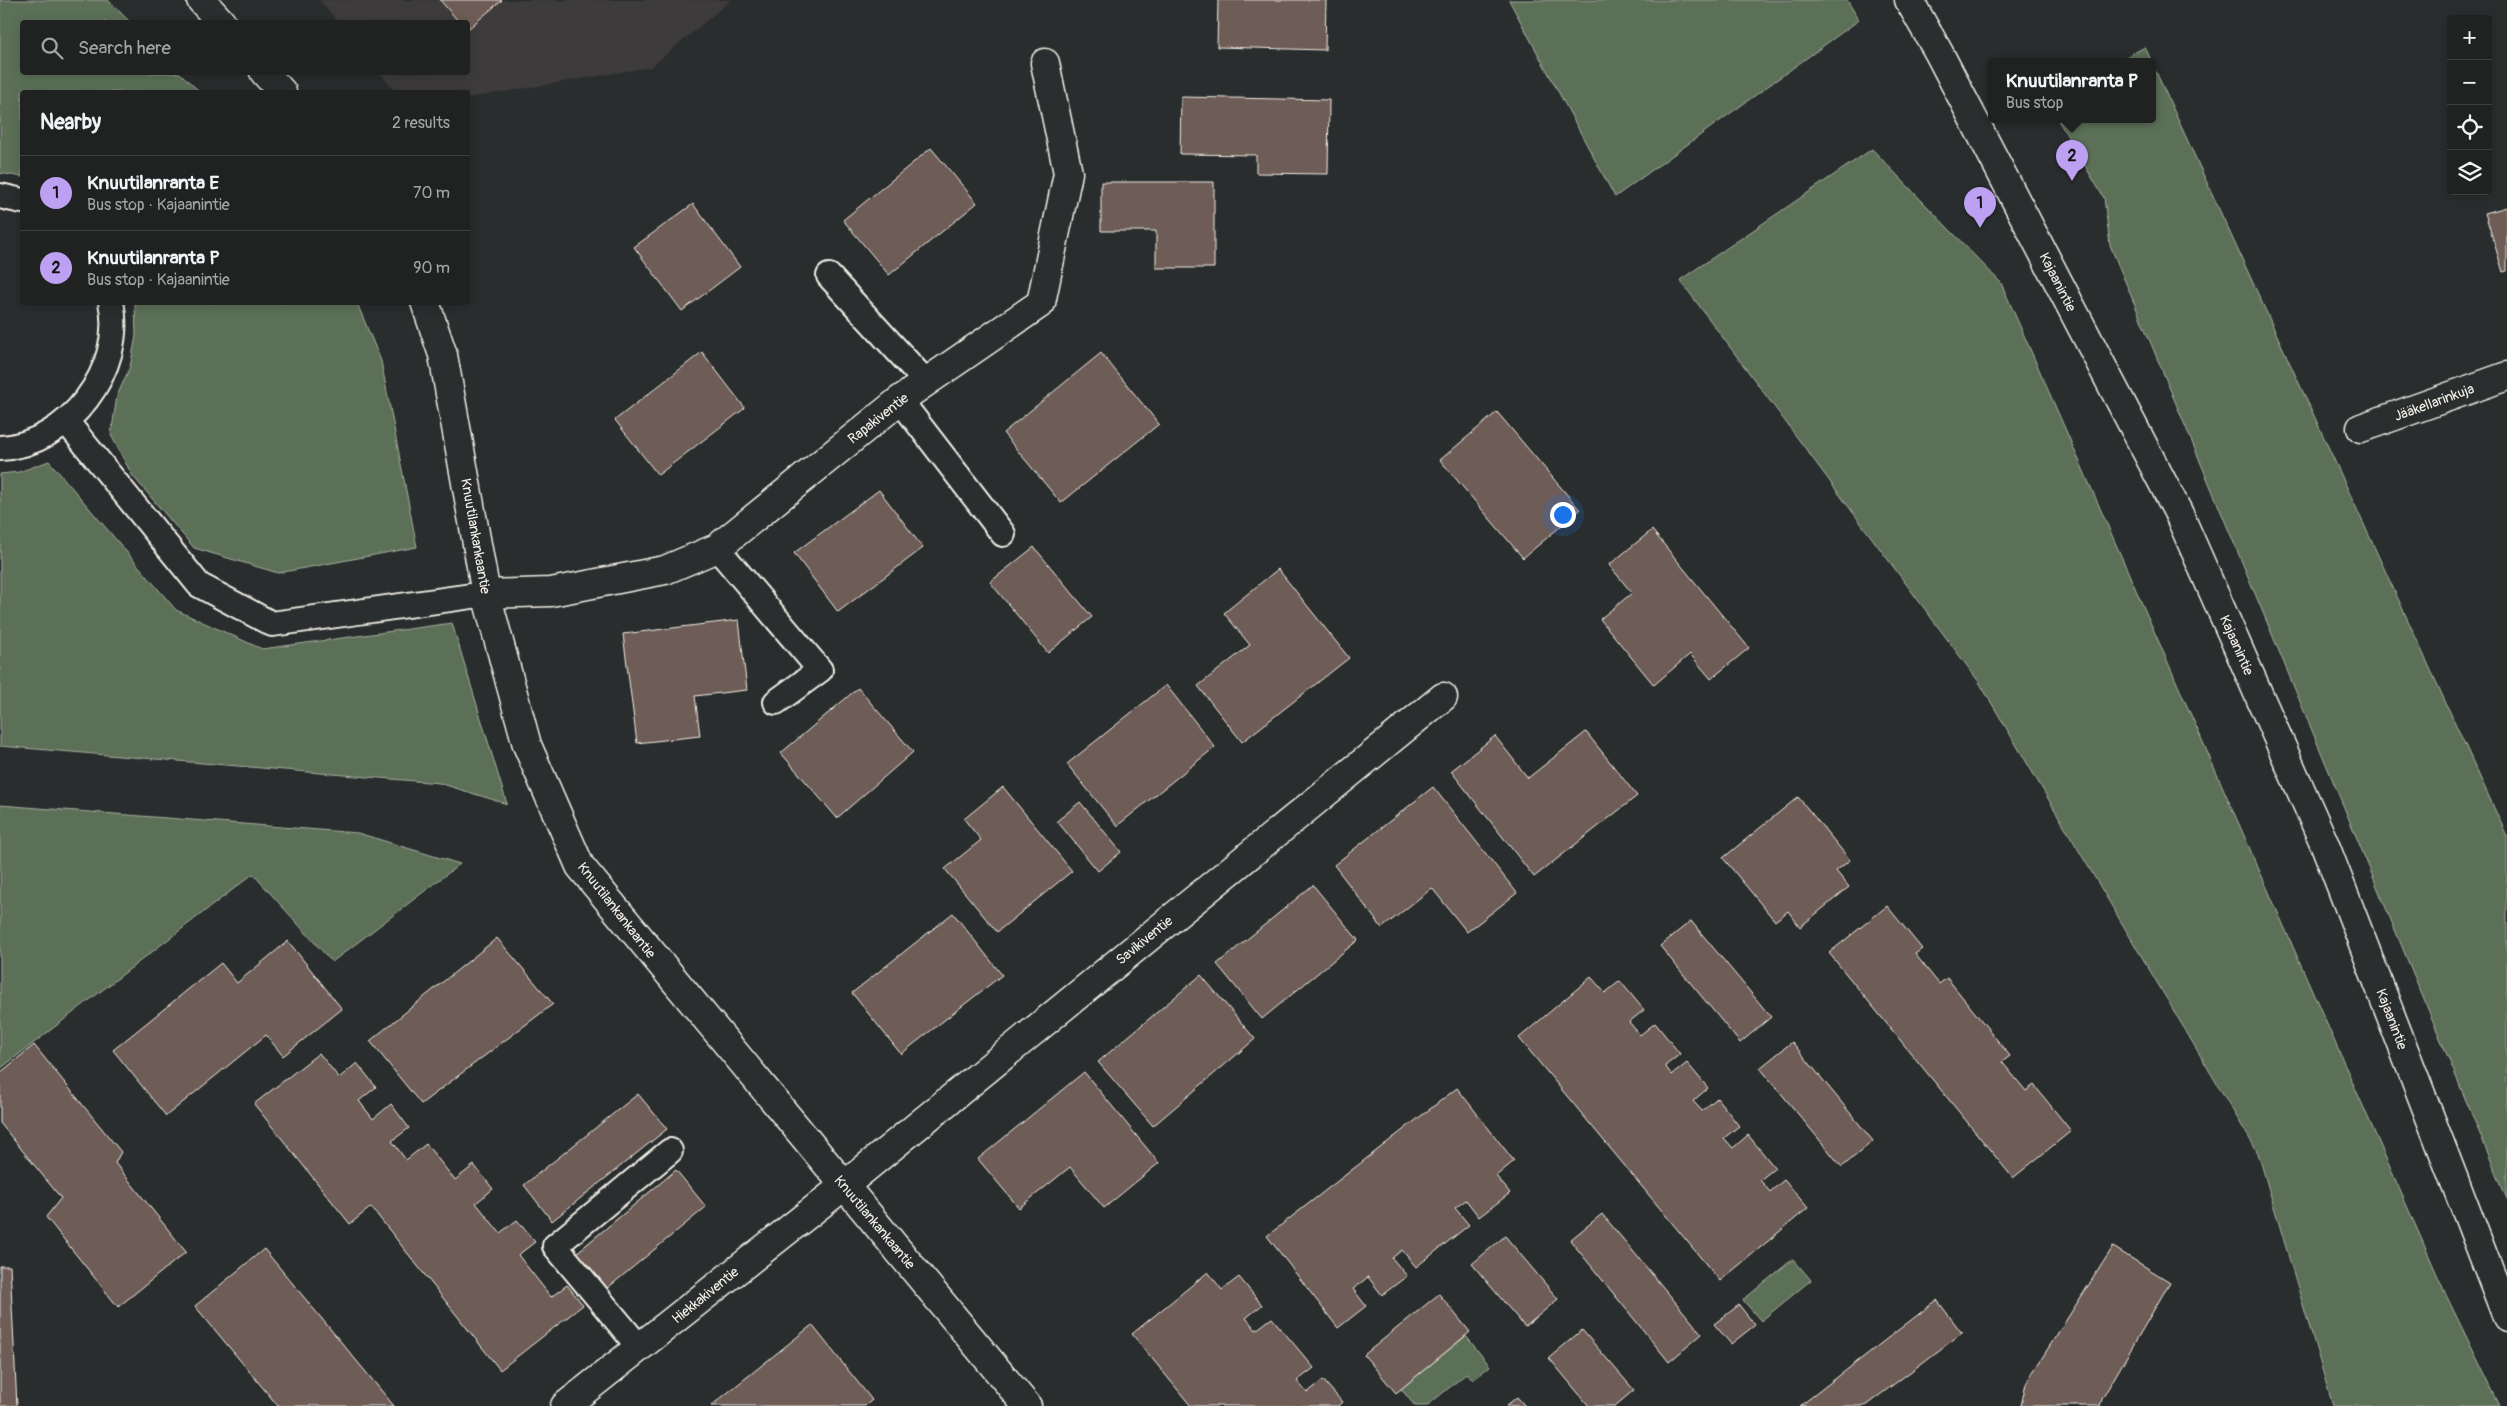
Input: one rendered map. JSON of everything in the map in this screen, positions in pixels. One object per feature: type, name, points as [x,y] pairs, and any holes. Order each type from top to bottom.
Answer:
[{"type":"street","points":[[201,0],[218,20]]},
{"type":"street","name":"Kajaanintie","points":[[1909,0],[2179,514],[2324,845],[2507,1317]]},
{"type":"street","name":"Rapakiventie","points":[[486,594],[551,592],[666,570],[716,548],[900,400],[1041,303],[1068,173],[1045,63]]},
{"type":"street","points":[[267,75],[280,90]]},
{"type":"street","name":"Knuutilankankaantie","points":[[426,305],[443,356],[486,594],[527,745],[580,866],[1027,1406]]},
{"type":"street","name":"Jääkellarinkuja","points":[[2361,428],[2507,376]]},
{"type":"street","name":"Savikiventie","points":[[845,1185],[1443,697]]},
{"type":"street","name":"Hiekkakiventie","points":[[576,1403],[639,1347],[845,1185]]},
{"type":"lane","points":[[0,196],[20,200]]},
{"type":"lane","points":[[829,276],[926,382]]},
{"type":"lane","points":[[0,448],[39,438],[66,422],[88,399],[103,371],[112,341],[111,305]]},
{"type":"lane","points":[[900,400],[1003,534]]},
{"type":"lane","points":[[66,422],[199,585],[272,624],[486,594]]},
{"type":"lane","points":[[716,548],[820,670],[776,702]]},
{"type":"lane","points":[[639,1347],[555,1246],[670,1151]]},
{"type":"shaded area","points":[[319,0],[731,0],[651,67],[470,98],[470,90],[394,90],[382,75],[470,75],[470,20],[336,20]]},
{"type":"green space","points":[[0,0],[108,0],[128,20],[20,20],[20,75],[182,75],[198,90],[20,90],[20,177],[0,173]]},
{"type":"green space","points":[[1509,0],[1847,0],[1859,20],[1615,197]]},
{"type":"green space","points":[[2145,47],[2150,58],[2124,58]]},
{"type":"green space","points":[[2156,72],[2507,836],[2507,1199],[2110,245],[2104,198],[2060,123],[2156,123]]},
{"type":"green space","points":[[1872,149],[2001,283],[2447,1297],[2500,1406],[2333,1406],[2258,1153],[1979,682],[1680,280]]},
{"type":"green space","points":[[135,305],[358,305],[381,361],[417,547],[278,573],[194,548],[132,475],[111,435],[117,396],[130,367],[136,336]]},
{"type":"green space","points":[[49,461],[176,610],[262,649],[452,623],[507,804],[439,783],[0,746],[0,474],[19,472]]},
{"type":"green space","points":[[0,805],[358,833],[460,864],[332,962],[253,874],[0,1069]]},
{"type":"green space","points":[[1793,1259],[1811,1280],[1761,1321],[1743,1300]]},
{"type":"green space","points":[[1466,1336],[1490,1366],[1473,1380],[1467,1373],[1427,1406],[1415,1406],[1401,1389]]},
{"type":"building","points":[[440,0],[502,0],[470,27],[470,20],[457,20]]},
{"type":"building","points":[[1218,0],[1326,0],[1325,50],[1217,47]]},
{"type":"building","points":[[1181,97],[1329,100],[1328,174],[1256,173],[1256,155],[1180,154]]},
{"type":"building","points":[[931,148],[977,203],[889,275],[843,220]]},
{"type":"building","points":[[1101,182],[1214,182],[1214,268],[1156,268],[1156,231],[1101,231]]},
{"type":"building","points":[[693,204],[740,267],[682,311],[634,247]]},
{"type":"building","points":[[2507,207],[2507,271],[2503,272],[2485,213]]},
{"type":"building","points":[[702,352],[745,408],[658,475],[615,420]]},
{"type":"building","points":[[1101,353],[1159,424],[1061,503],[1003,433]]},
{"type":"building","points":[[1497,412],[1580,510],[1523,558],[1440,460]]},
{"type":"building","points":[[879,490],[923,548],[838,612],[794,553]]},
{"type":"building","points":[[1652,530],[1749,648],[1711,679],[1690,654],[1654,685],[1600,619],[1632,593],[1609,565]]},
{"type":"building","points":[[1034,547],[1092,617],[1048,653],[990,582]]},
{"type":"building","points":[[1278,569],[1349,658],[1242,742],[1198,686],[1250,645],[1224,613]]},
{"type":"building","points":[[739,620],[747,690],[695,696],[700,736],[637,743],[623,634]]},
{"type":"building","points":[[1166,685],[1215,747],[1117,826],[1067,764]]},
{"type":"building","points":[[858,688],[913,752],[837,818],[781,753]]},
{"type":"building","points":[[1586,732],[1637,796],[1534,877],[1451,771],[1495,736],[1528,778]]},
{"type":"building","points":[[1003,787],[1072,871],[997,932],[945,869],[981,840],[964,819]]},
{"type":"building","points":[[1433,787],[1517,893],[1467,932],[1432,888],[1382,928],[1334,865]]},
{"type":"building","points":[[1798,797],[1850,860],[1836,871],[1849,887],[1800,927],[1788,911],[1775,921],[1723,858]]},
{"type":"building","points":[[1080,802],[1121,852],[1098,871],[1057,821]]},
{"type":"building","points":[[1313,885],[1358,940],[1262,1019],[1217,964]]},
{"type":"building","points":[[1887,906],[1922,949],[1915,954],[1939,984],[1947,978],[2010,1056],[2002,1062],[2026,1091],[2034,1085],[2071,1131],[2013,1178],[1829,953]]},
{"type":"building","points":[[953,913],[1002,975],[901,1054],[852,993]]},
{"type":"building","points":[[1691,921],[1771,1017],[1740,1043],[1660,946]]},
{"type":"building","points":[[497,938],[553,1004],[421,1104],[370,1041]]},
{"type":"building","points":[[288,941],[342,1009],[283,1056],[266,1035],[166,1116],[113,1050],[221,963],[237,983]]},
{"type":"building","points":[[1201,975],[1255,1039],[1153,1126],[1098,1062]]},
{"type":"building","points":[[1591,977],[1605,993],[1620,981],[1644,1010],[1629,1022],[1640,1035],[1655,1023],[1680,1054],[1665,1066],[1672,1075],[1687,1063],[1708,1088],[1693,1101],[1702,1111],[1717,1098],[1739,1126],[1724,1138],[1733,1148],[1748,1135],[1775,1168],[1760,1180],[1770,1192],[1784,1180],[1808,1208],[1720,1281],[1519,1038]]},
{"type":"building","points":[[1792,1042],[1873,1141],[1842,1167],[1760,1068]]},
{"type":"building","points":[[34,1045],[121,1152],[115,1163],[186,1252],[118,1307],[46,1217],[61,1198],[0,1123],[0,1073]]},
{"type":"building","points":[[319,1053],[339,1078],[357,1063],[376,1087],[359,1101],[373,1119],[391,1104],[409,1128],[392,1141],[406,1160],[426,1144],[455,1180],[474,1165],[493,1189],[476,1203],[500,1233],[517,1220],[535,1242],[518,1255],[551,1297],[567,1285],[583,1305],[500,1370],[371,1207],[350,1224],[254,1104]]},
{"type":"building","points":[[1084,1072],[1159,1163],[1104,1208],[1070,1167],[1019,1208],[978,1159]]},
{"type":"building","points":[[1457,1088],[1514,1161],[1496,1176],[1510,1193],[1479,1217],[1466,1200],[1455,1208],[1469,1225],[1416,1267],[1402,1250],[1392,1258],[1407,1276],[1382,1295],[1368,1277],[1353,1289],[1366,1306],[1338,1328],[1267,1236]]},
{"type":"building","points":[[638,1094],[667,1129],[552,1221],[524,1185]]},
{"type":"building","points":[[676,1170],[706,1207],[604,1291],[574,1255]]},
{"type":"building","points":[[1602,1214],[1702,1334],[1669,1362],[1570,1240]]},
{"type":"building","points":[[1505,1236],[1558,1299],[1525,1327],[1472,1264]]},
{"type":"building","points":[[2113,1247],[2170,1282],[2102,1399],[2100,1406],[2021,1406],[2026,1383]]},
{"type":"building","points":[[264,1249],[394,1406],[278,1406],[195,1306]]},
{"type":"building","points":[[0,1266],[10,1266],[17,1406],[0,1406]]},
{"type":"building","points":[[1208,1272],[1222,1290],[1239,1277],[1262,1305],[1246,1318],[1256,1330],[1272,1318],[1314,1368],[1297,1381],[1307,1393],[1323,1380],[1342,1402],[1338,1406],[1191,1406],[1132,1334]]},
{"type":"building","points":[[1439,1294],[1470,1332],[1396,1393],[1364,1355]]},
{"type":"building","points":[[1937,1300],[1962,1333],[1865,1406],[1800,1406]]},
{"type":"building","points":[[1739,1305],[1755,1325],[1731,1344],[1714,1324]]},
{"type":"building","points":[[812,1325],[872,1400],[865,1406],[711,1406]]},
{"type":"building","points":[[1582,1330],[1634,1390],[1615,1406],[1589,1406],[1549,1358]]},
{"type":"building","points":[[1517,1397],[1525,1406],[1506,1406]]},
{"type":"place","name":"Knuutilanranta P","points":[[2072,181]]},
{"type":"place","name":"Knuutilanranta E","points":[[1980,228]]}]
